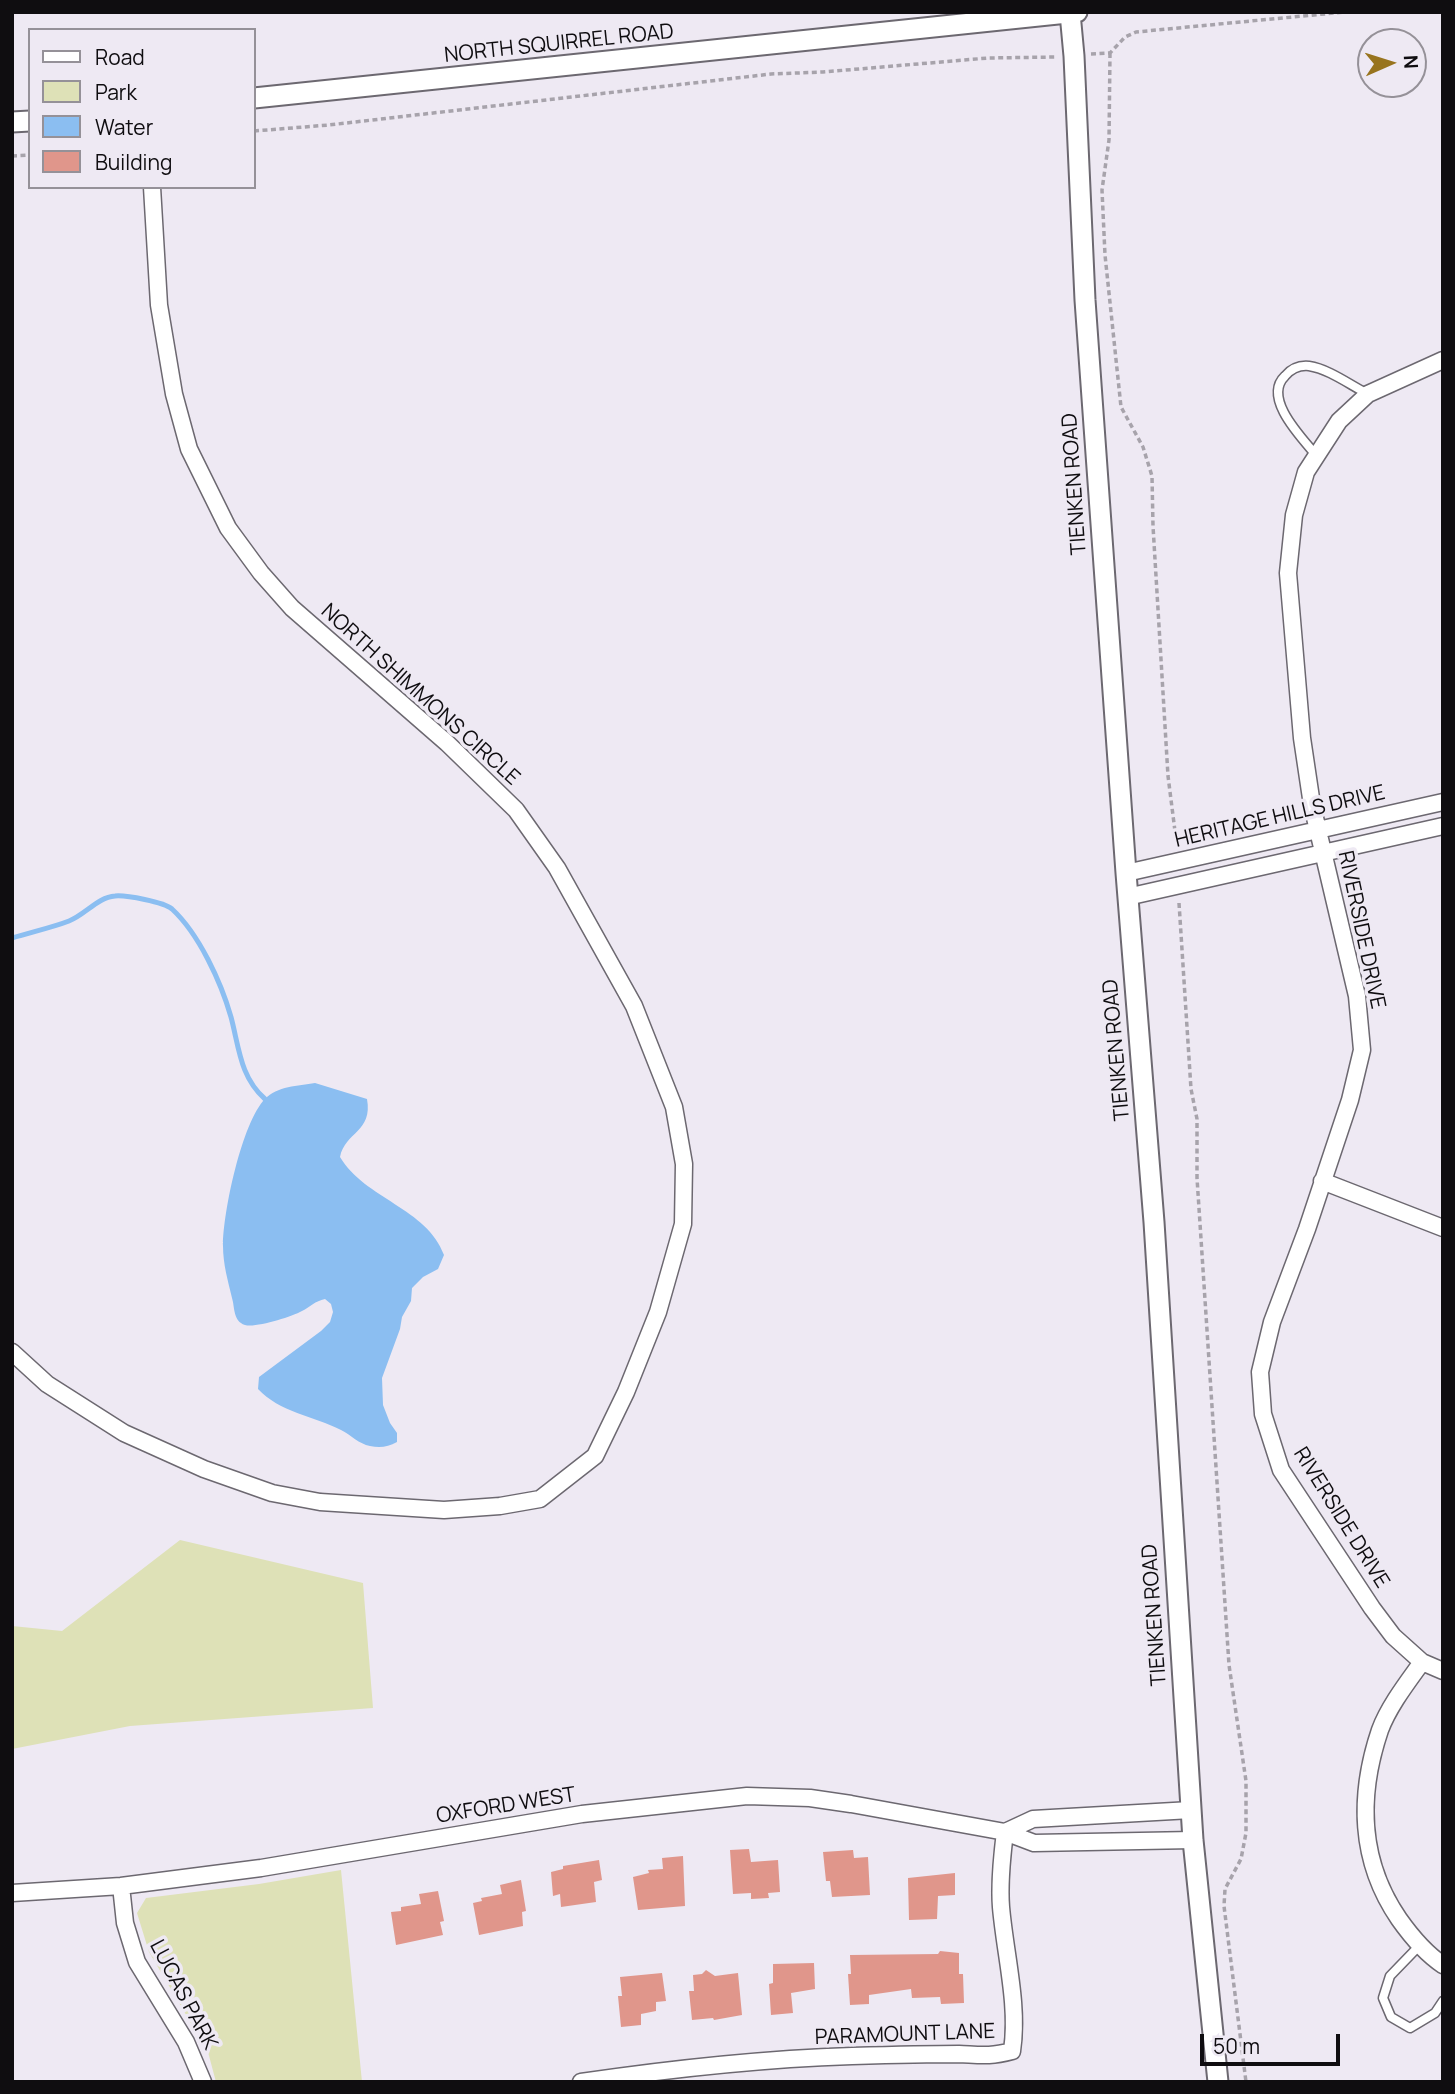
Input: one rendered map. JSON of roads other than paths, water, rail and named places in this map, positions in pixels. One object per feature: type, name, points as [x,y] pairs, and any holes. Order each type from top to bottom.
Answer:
[{"type":"street","name":"NORTH SQUIRREL ROAD","points":[[256,97],[1077,12]]},
{"type":"street","name":"TIENKEN ROAD","points":[[1070,13],[1086,313],[1127,897],[1154,1222],[1193,1840],[1218,2082]]},
{"type":"street","name":"NORTH SHIMMONS CIRCLE","points":[[12,1352],[47,1384],[124,1433],[204,1469],[272,1493],[320,1503],[444,1510],[500,1506],[540,1499],[594,1456],[625,1392],[658,1312],[683,1224],[684,1164],[674,1107],[634,1006],[557,868],[516,810],[447,743],[292,608],[261,573],[228,528],[189,449],[174,394],[159,305],[152,189]]},
{"type":"street","name":"RIVERSIDE DRIVE","points":[[1443,360],[1368,394],[1339,421],[1306,472],[1294,515],[1288,573],[1299,712],[1318,830],[1357,996],[1362,1051],[1350,1100],[1283,1289],[1259,1372],[1263,1414],[1282,1470],[1371,1608],[1393,1636],[1422,1662],[1443,1671]]},
{"type":"street","name":"HERITAGE HILLS DRIVE","points":[[1126,873],[1443,802]]},
{"type":"street","name":"HERITAGE HILLS DRIVE","points":[[1127,897],[1443,826]]},
{"type":"street","points":[[1322,1181],[1443,1228]]},
{"type":"street","points":[[1422,1662],[1381,1728],[1370,1764],[1366,1801],[1368,1854],[1384,1898],[1409,1933],[1443,1965]]},
{"type":"street","name":"OXFORD WEST","points":[[12,1893],[121,1886],[261,1868],[583,1814],[747,1796],[810,1798],[1005,1832],[1034,1843],[1193,1840]]},
{"type":"street","points":[[1005,1832],[1033,1819],[1191,1810]]},
{"type":"street","name":"PARAMOUNT LANE","points":[[581,2082],[770,2061],[850,2056],[961,2054],[990,2057],[1012,2052],[1015,2029],[1001,1904],[1005,1832]]},
{"type":"street","name":"LUCAS PARK","points":[[121,1886],[125,1923],[138,1962],[186,2042],[203,2082]]},
{"type":"lane","points":[[1316,454],[1281,408],[1278,394],[1281,379],[1292,369],[1307,366],[1320,369],[1368,394]]},
{"type":"lane","points":[[1420,1945],[1390,1976],[1383,1998],[1391,2017],[1410,2028],[1435,2013],[1443,2001]]},
{"type":"water","points":[[315,1083],[367,1099],[366,1118],[347,1142],[340,1157],[364,1183],[424,1226],[436,1239],[444,1255],[438,1269],[423,1277],[412,1288],[411,1301],[402,1317],[382,1378],[383,1405],[397,1433],[397,1442],[384,1447],[362,1443],[331,1425],[276,1403],[258,1389],[259,1377],[330,1322],[333,1312],[331,1304],[325,1299],[282,1319],[245,1325],[236,1317],[226,1272],[223,1246],[226,1212],[235,1168],[249,1127],[265,1099],[275,1091]]},
{"type":"waterway","points":[[12,938],[69,921],[109,897],[136,898],[172,909],[191,931],[208,959],[227,1003],[245,1071],[265,1099]]}]
